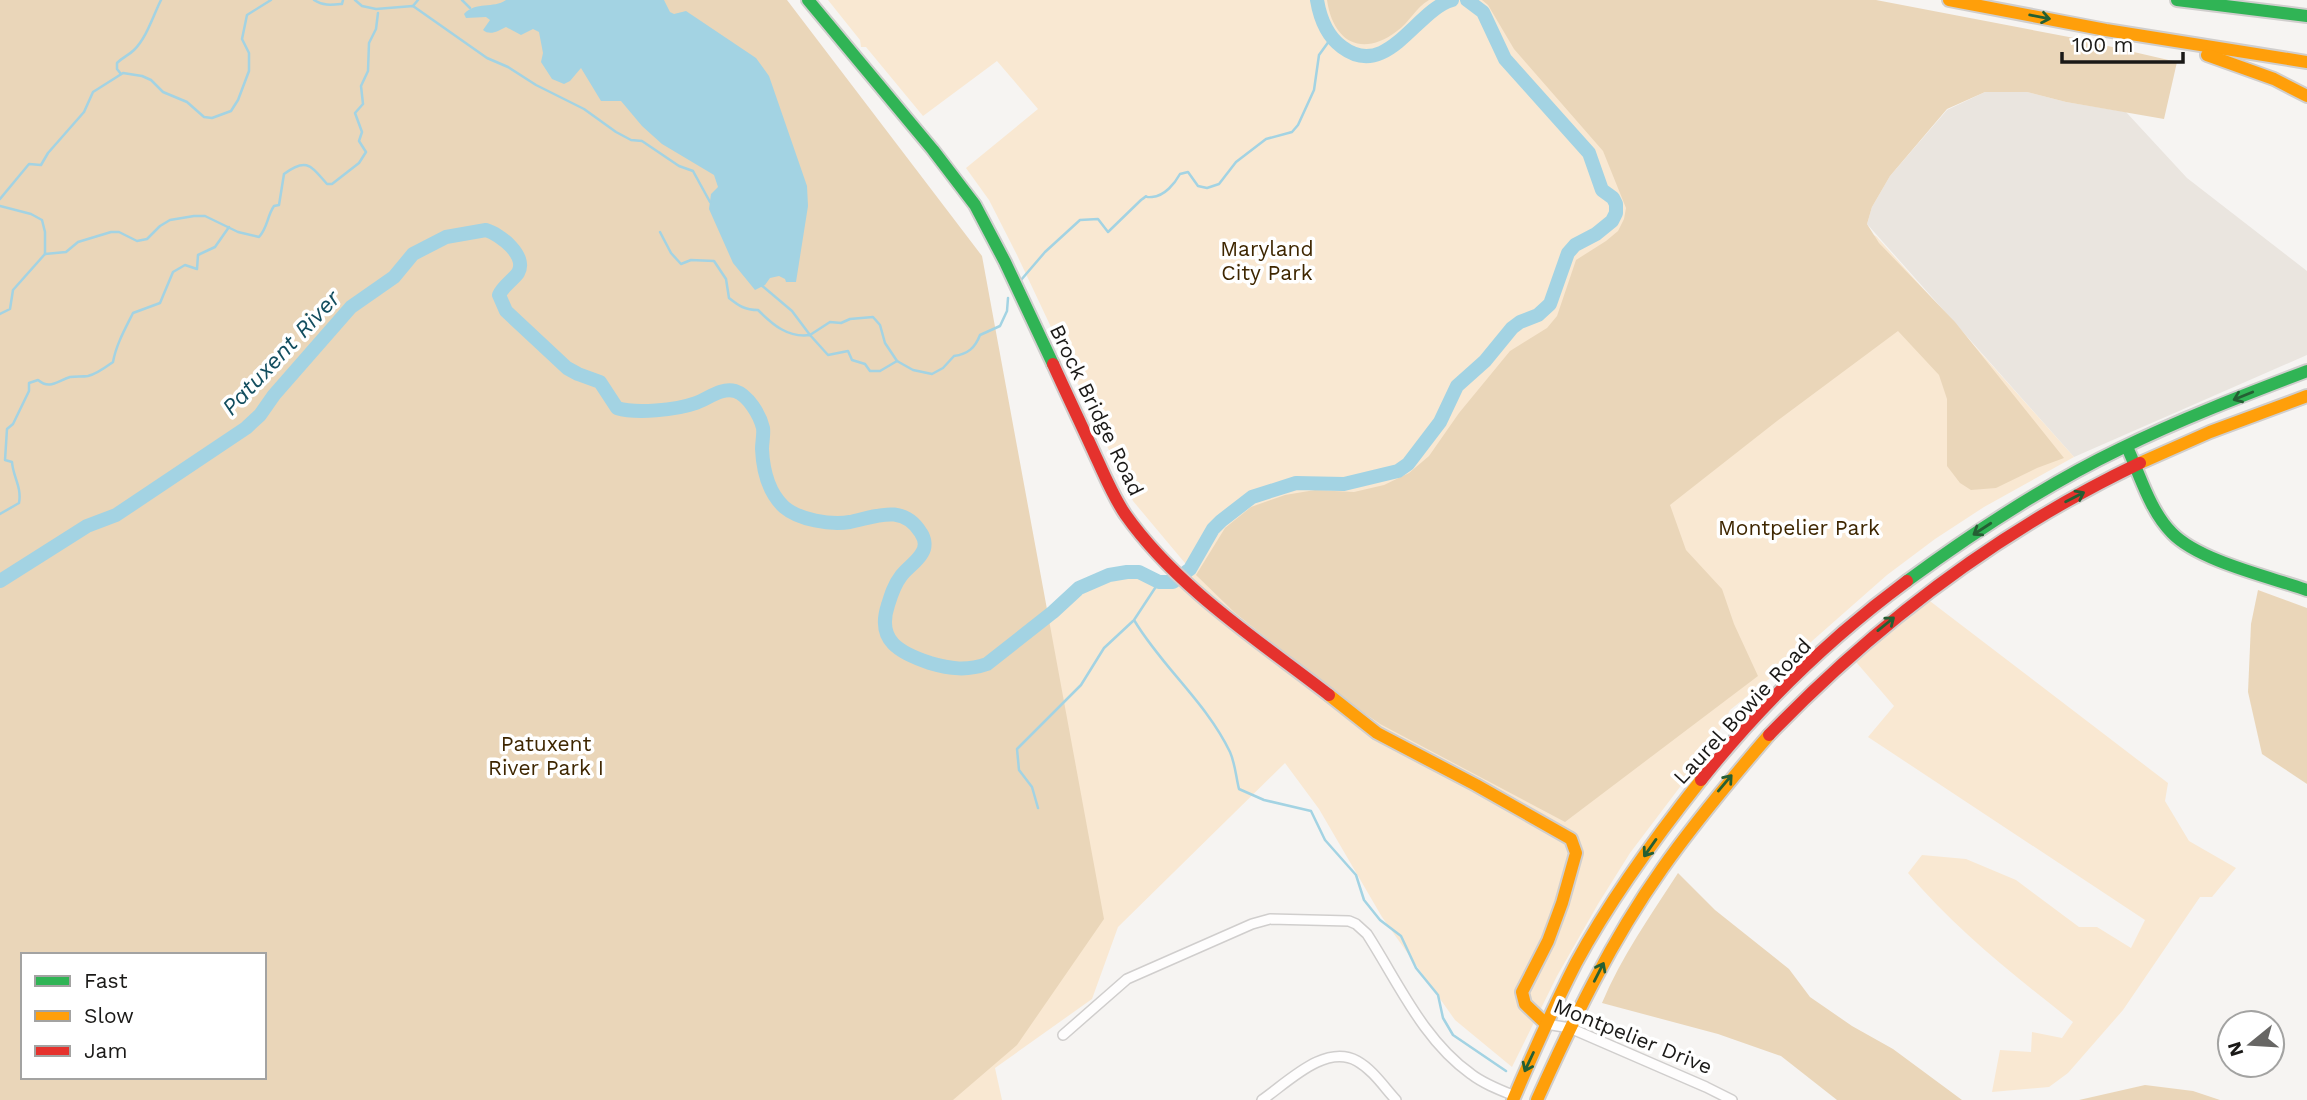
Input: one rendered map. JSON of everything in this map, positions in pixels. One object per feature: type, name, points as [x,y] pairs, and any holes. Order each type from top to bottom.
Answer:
[{"type":"main road","name":"Brock Bridge Road","points":[[808,0],[933,150],[975,205],[1005,262],[1111,489],[1136,527],[1174,569],[1231,623],[1370,728],[1552,827],[1571,839],[1575,846]]},
{"type":"main road","points":[[1949,0],[2106,30],[2307,62]]},
{"type":"main road","points":[[2177,0],[2307,16]]},
{"type":"main road","points":[[2106,30],[2219,58],[2274,79],[2307,96]]},
{"type":"main road","name":"Laurel Bowie Road","points":[[1514,1098],[1576,962],[1651,846],[1725,753],[1789,684],[1868,611],[1941,556],[2008,512],[2092,463],[2224,404],[2307,372]]},
{"type":"main road","name":"Laurel Bowie Road","points":[[1537,1100],[1570,1028],[1634,909],[1701,813],[1740,766],[1822,681],[1912,603],[2054,507],[2231,422],[2307,396]]},
{"type":"main road","points":[[2127,447],[2164,522],[2181,541],[2201,552],[2307,590]]},
{"type":"main road","name":"Montpelier Drive","points":[[1546,1024],[1528,1009],[1521,994],[1549,938],[1574,863],[1575,846]]},
{"type":"street","points":[[1063,1035],[1127,979],[1252,924],[1270,919],[1349,921],[1367,934],[1416,1014],[1449,1055],[1471,1075],[1514,1098]]},
{"type":"street","name":"Montpelier Drive","points":[[1546,1024],[1570,1028],[1732,1100]]},
{"type":"street","points":[[1262,1100],[1319,1060],[1340,1056],[1351,1058],[1363,1065],[1396,1100]]},
{"type":"shaded area","points":[[1985,92],[2027,92],[2126,112],[2187,178],[2307,271],[2307,355],[2074,457],[1867,224],[1872,207],[1890,176],[1947,110]]},
{"type":"green space","name":"Patuxent River Park I","points":[[0,0],[787,0],[982,256],[1104,919],[1017,1045],[953,1100],[0,1100]]},
{"type":"green space","name":"Patuxent River Park I","points":[[828,0],[1595,0],[1777,196],[1876,236],[2074,457],[1984,507],[1935,539],[1887,575],[1730,710],[1714,742],[1630,853],[1598,904],[1557,976],[1512,1067],[1455,1020],[1382,917],[1319,809],[1285,763],[1118,927],[1092,999],[995,1068],[1002,1100],[0,1100],[0,581],[1041,621],[1074,591],[1104,576],[1137,572],[1167,584],[1190,569],[1133,501],[1017,255],[989,200],[966,168],[1038,109],[997,61],[923,116],[866,47],[861,47],[860,40]]},
{"type":"green space","points":[[1327,0],[1429,0],[1397,31],[1384,39],[1361,44],[1351,41],[1336,26]]},
{"type":"green space","points":[[1482,0],[1876,0],[2069,37],[2177,62],[2164,119],[2066,102],[2027,92],[1985,92],[1947,109],[1890,176],[1872,207],[1867,224],[1879,243],[1955,322],[2064,458],[1996,488],[1971,490],[1960,483],[1947,466],[1947,399],[1939,375],[1898,331],[1670,505],[1686,550],[1722,589],[1734,624],[1758,676],[1565,822],[1380,724],[1326,686],[1234,612],[1196,575],[1225,528],[1251,507],[1285,495],[1315,490],[1354,492],[1384,485],[1409,473],[1429,456],[1459,413],[1510,351],[1547,328],[1557,316],[1576,260],[1618,231],[1624,219],[1626,208],[1603,151],[1514,49],[1488,5]]},
{"type":"green space","points":[[2258,590],[2307,608],[2307,784],[2262,754],[2248,692],[2251,624]]},
{"type":"green space","points":[[1922,595],[2168,783],[2165,801],[2189,841],[2236,868],[2212,897],[2200,897],[2123,1010],[2068,1073],[2049,1087],[1992,1092],[2000,1050],[2031,1052],[2032,1032],[2062,1038],[2073,1022],[1966,933],[1908,873],[1922,855],[1966,859],[2016,880],[2079,927],[2097,927],[2131,948],[2145,920],[1868,737],[1894,706],[1850,655]]},
{"type":"green space","points":[[1678,873],[1715,910],[1789,969],[1810,997],[1852,1026],[1893,1049],[1962,1100],[1837,1100],[1781,1056],[1718,1034],[1602,1003],[1627,953]]},
{"type":"green space","points":[[2145,1085],[2193,1091],[2220,1100],[2079,1100]]},
{"type":"water","points":[[506,0],[664,0],[670,12],[674,14],[686,11],[756,58],[769,76],[807,186],[808,206],[796,282],[786,282],[779,276],[770,278],[765,285],[755,290],[733,263],[709,209],[711,194],[718,187],[714,175],[662,144],[621,101],[601,101],[581,68],[564,84],[552,79],[541,62],[543,53],[539,32],[533,29],[521,35],[506,27],[488,33],[483,30],[490,20],[486,17],[466,18],[464,14],[474,8]]},
{"type":"waterway","points":[[121,74],[117,63],[139,45],[161,0]]},
{"type":"waterway","points":[[0,199],[29,164],[41,165],[48,153],[84,112],[93,92],[123,73],[151,80],[163,92],[187,102],[204,117],[212,118],[231,111],[249,71],[249,53],[242,39],[247,15],[271,0]]},
{"type":"waterway","points":[[314,0],[331,5],[342,4],[343,0]]},
{"type":"waterway","points":[[355,0],[362,6],[376,9],[413,6],[487,58],[584,109],[616,132],[631,140],[642,141],[679,166],[693,171],[710,202]]},
{"type":"waterway","points":[[413,6],[418,0]]},
{"type":"waterway","points":[[462,0],[470,8]]},
{"type":"waterway","name":"Patuxent River","points":[[1317,0],[1325,26],[1332,38],[1358,55],[1373,55],[1387,50],[1426,16],[1452,0]]},
{"type":"waterway","name":"Patuxent River","points":[[0,581],[87,526],[116,515],[246,428],[351,307],[394,277],[413,254],[446,237],[486,230],[505,241],[519,260],[518,273],[499,295],[506,311],[567,368],[600,382],[617,408],[635,411],[667,409],[696,403],[725,391],[735,391],[749,401],[759,417],[763,428],[765,473],[774,495],[790,512],[833,523],[888,514],[906,518],[914,524],[921,533],[924,548],[893,590],[885,617],[888,637],[900,650],[937,665],[965,668],[987,664],[1079,588],[1109,575],[1127,572],[1139,572],[1159,582],[1173,582],[1190,569],[1213,529],[1252,497],[1296,483],[1344,484],[1398,471],[1408,464],[1440,422],[1457,386],[1485,361],[1512,328],[1538,315],[1550,304],[1568,253],[1575,245],[1596,234],[1612,221],[1616,204],[1613,198],[1602,190],[1589,153],[1505,59],[1483,12],[1467,0]]},
{"type":"waterway","points":[[0,314],[10,309],[13,290],[45,254],[66,252],[78,242],[111,232],[119,232],[137,241],[147,239],[170,220],[194,216],[205,216],[238,232],[259,237],[274,206],[279,205],[284,174],[298,166],[308,166],[327,184],[332,184],[359,163],[366,152],[359,141],[362,132],[355,113],[363,104],[361,86],[368,71],[369,43],[376,29],[378,13]]},
{"type":"waterway","points":[[1021,280],[1045,252],[1080,220],[1098,219],[1108,232],[1146,196],[1157,196],[1165,192],[1180,174],[1188,172],[1198,186],[1207,188],[1219,184],[1236,162],[1266,139],[1292,132],[1314,90],[1319,55],[1332,37]]},
{"type":"waterway","points":[[0,206],[31,214],[42,220],[45,254]]},
{"type":"waterway","points":[[0,514],[19,503],[12,462],[5,460],[7,429],[13,424],[29,391],[29,383],[38,380],[50,385],[70,377],[88,376],[113,362],[133,313],[160,303],[173,272],[185,265],[197,269],[198,255],[215,247],[229,227]]},
{"type":"waterway","points":[[660,232],[671,253],[681,264],[691,260],[714,261],[726,279],[729,298],[736,303],[758,310],[788,332],[810,335],[828,355],[848,351],[852,360],[865,364],[870,371],[880,371],[897,361],[913,370],[932,374],[943,368],[954,356],[970,350],[980,335],[1000,326],[1007,311],[1008,298]]},
{"type":"waterway","points":[[760,284],[792,311],[810,335],[830,322],[841,323],[850,319],[873,317],[880,325],[885,343],[897,361]]},
{"type":"waterway","points":[[1159,582],[1134,620],[1220,734],[1232,756],[1239,789],[1264,800],[1311,811],[1325,840],[1356,875],[1364,900],[1380,920],[1401,936],[1416,968],[1438,995],[1443,1018],[1453,1035],[1506,1071]]},
{"type":"waterway","points":[[1038,808],[1032,787],[1019,770],[1017,749],[1081,685],[1104,648],[1133,621]]},
{"type":"traffic: fast","points":[[808,0],[933,150],[975,205],[1053,364]]},
{"type":"traffic: fast","points":[[2177,0],[2307,16]]},
{"type":"traffic: fast","points":[[1907,581],[2010,510],[2092,463],[2189,417],[2307,371]]},
{"type":"traffic: fast","points":[[2127,447],[2158,514],[2172,533],[2184,543],[2217,560],[2307,590]]},
{"type":"traffic: slow","points":[[1949,0],[2106,30],[2307,62]]},
{"type":"traffic: slow","points":[[2207,55],[2274,79],[2307,96]]},
{"type":"traffic: slow","points":[[2140,463],[2210,432],[2307,396]]},
{"type":"traffic: slow","points":[[1329,695],[1377,733],[1571,839],[1576,853],[1562,903],[1548,941],[1522,992],[1525,1004],[1546,1024]]},
{"type":"traffic: slow","points":[[1537,1100],[1594,982],[1643,896],[1701,817],[1769,735]]},
{"type":"traffic: slow","points":[[1513,1100],[1559,997],[1604,915],[1634,869],[1701,780]]},
{"type":"traffic: jam","points":[[1053,364],[1113,493],[1146,541],[1169,566],[1220,612],[1329,695]]},
{"type":"traffic: jam","points":[[1769,735],[1853,655],[1942,582],[2038,518],[2140,463]]},
{"type":"traffic: jam","points":[[1701,780],[1772,699],[1851,625],[1907,581]]},
{"type":"park label","name":"Maryland City Park","points":[[1267,260]]},
{"type":"park label","name":"Montpelier Park","points":[[1799,527]]}]
